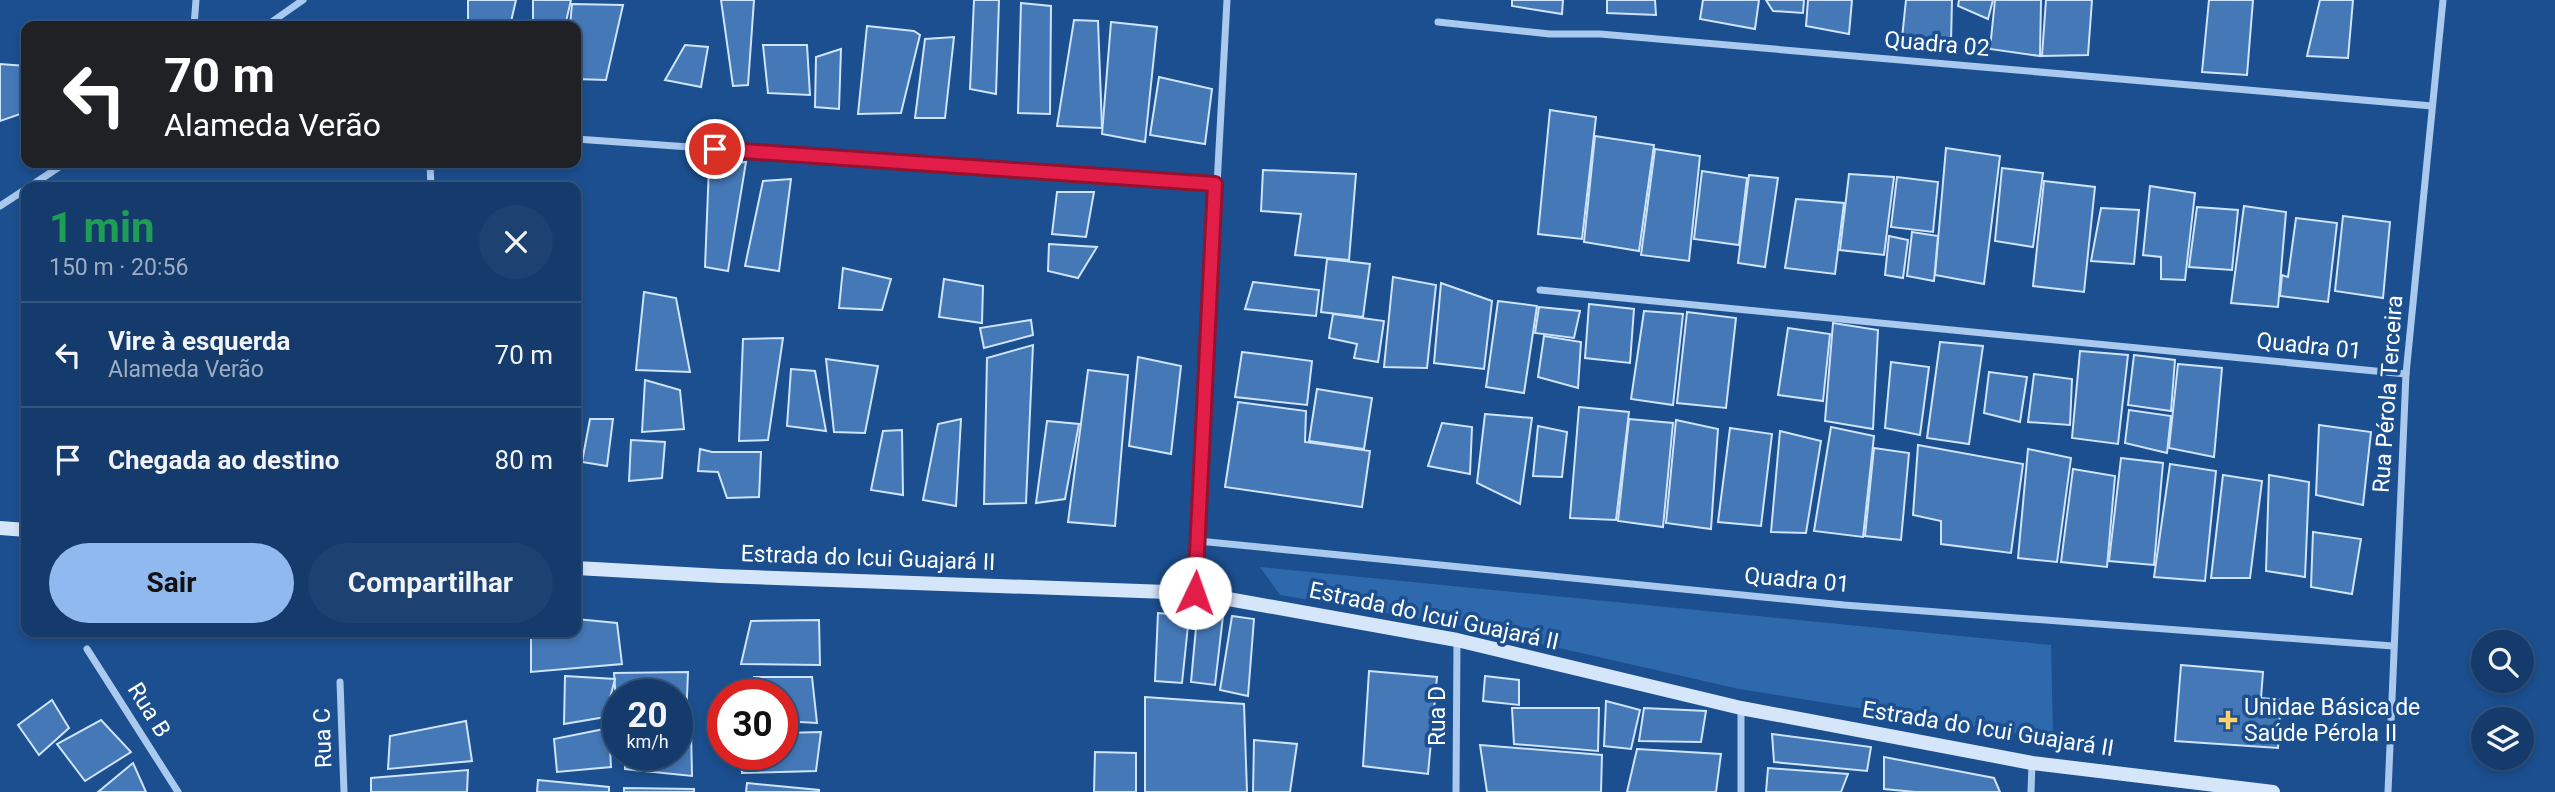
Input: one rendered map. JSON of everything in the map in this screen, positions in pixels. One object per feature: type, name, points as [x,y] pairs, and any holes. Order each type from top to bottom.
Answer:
[{"type":"main road","points":[[0,528],[21,530]]},
{"type":"main road","name":"Estrada do Icui Guajará II","points":[[581,568],[720,576],[1195,593],[1457,640],[1741,708],[2032,763],[2273,792]]},
{"type":"street","points":[[194,21],[196,0]]},
{"type":"street","points":[[273,21],[303,0]]},
{"type":"street","points":[[1195,593],[1227,0]]},
{"type":"street","name":"Rua Pérola Terceira","points":[[2388,792],[2406,374],[2443,0]]},
{"type":"street","name":"Quadra 02","points":[[1438,22],[1550,34],[1600,34],[2432,106]]},
{"type":"street","points":[[581,139],[1215,184]]},
{"type":"street","points":[[36,182],[57,168]]},
{"type":"street","points":[[0,206],[21,192]]},
{"type":"street","name":"Quadra 01","points":[[1539,290],[2406,374]]},
{"type":"street","name":"Quadra 01","points":[[1198,541],[1844,605],[2393,646]]},
{"type":"street","name":"Rua D","points":[[1456,792],[1457,640]]},
{"type":"street","name":"Rua B","points":[[87,649],[178,792]]},
{"type":"street","name":"Rua C","points":[[340,682],[344,792]]},
{"type":"street","points":[[1741,708],[1741,792]]},
{"type":"street","points":[[2031,792],[2032,763]]},
{"type":"shaded area","points":[[1260,567],[2051,645],[2053,734],[2027,735],[1739,689],[1458,625],[1280,595]]},
{"type":"building","points":[[468,0],[516,0],[511,21],[468,21]]},
{"type":"building","points":[[533,0],[571,0],[566,21],[533,21]]},
{"type":"building","points":[[721,0],[754,0],[748,85],[733,86]]},
{"type":"building","points":[[974,0],[999,0],[996,94],[970,89]]},
{"type":"building","points":[[1512,0],[1563,0],[1562,14],[1512,6]]},
{"type":"building","points":[[1607,0],[1655,0],[1656,15],[1607,13]]},
{"type":"building","points":[[1703,0],[1759,0],[1755,29],[1700,19]]},
{"type":"building","points":[[1766,0],[1804,0],[1803,13],[1773,11]]},
{"type":"building","points":[[1808,0],[1852,0],[1849,34],[1806,26]]},
{"type":"building","points":[[1906,0],[1952,0],[1951,42],[1902,38]]},
{"type":"building","points":[[1959,0],[1993,0],[1988,19],[1958,6]]},
{"type":"building","points":[[1995,0],[2041,0],[2040,56],[1990,49]]},
{"type":"building","points":[[2046,0],[2092,0],[2088,55],[2042,56]]},
{"type":"building","points":[[2209,0],[2253,0],[2247,75],[2202,72]]},
{"type":"building","points":[[2320,0],[2353,0],[2348,58],[2307,56]]},
{"type":"building","points":[[1021,3],[1051,6],[1050,114],[1018,113]]},
{"type":"building","points":[[572,4],[623,5],[606,80],[581,79],[581,21],[570,21]]},
{"type":"building","points":[[1074,20],[1098,21],[1102,128],[1057,126]]},
{"type":"building","points":[[1111,22],[1157,27],[1145,142],[1102,134]]},
{"type":"building","points":[[867,26],[914,31],[920,35],[901,113],[858,114]]},
{"type":"building","points":[[954,37],[945,118],[915,118],[925,39]]},
{"type":"building","points":[[685,45],[708,47],[701,87],[665,80]]},
{"type":"building","points":[[763,45],[807,45],[810,95],[768,93]]},
{"type":"building","points":[[841,49],[839,109],[815,107],[816,57]]},
{"type":"building","points":[[0,64],[21,66],[21,114],[0,121]]},
{"type":"building","points":[[1159,77],[1212,89],[1205,144],[1150,135]]},
{"type":"building","points":[[1550,110],[1596,117],[1582,239],[1538,234]]},
{"type":"building","points":[[1595,136],[1654,145],[1639,251],[1584,242]]},
{"type":"building","points":[[1946,148],[2000,156],[1984,284],[1935,275]]},
{"type":"building","points":[[1655,149],[1700,156],[1689,261],[1641,255]]},
{"type":"building","points":[[746,162],[728,271],[705,267],[709,166]]},
{"type":"building","points":[[2002,168],[2043,173],[2033,247],[1995,241]]},
{"type":"building","points":[[1263,170],[1356,174],[1349,260],[1295,255],[1301,214],[1261,211]]},
{"type":"building","points":[[1702,171],[1747,178],[1739,245],[1694,239]]},
{"type":"building","points":[[1849,174],[1894,177],[1884,255],[1840,250]]},
{"type":"building","points":[[1749,175],[1778,178],[1765,267],[1738,263]]},
{"type":"building","points":[[1897,177],[1938,182],[1933,232],[1891,227]]},
{"type":"building","points":[[791,179],[779,271],[745,266],[763,181]]},
{"type":"building","points":[[2044,181],[2095,187],[2084,292],[2033,286]]},
{"type":"building","points":[[2150,186],[2195,193],[2185,280],[2161,279],[2161,257],[2143,255]]},
{"type":"building","points":[[1057,192],[1094,192],[1086,237],[1052,234]]},
{"type":"building","points":[[1796,199],[1844,203],[1835,274],[1785,268]]},
{"type":"building","points":[[2244,206],[2286,212],[2278,307],[2231,303]]},
{"type":"building","points":[[2197,207],[2238,210],[2232,270],[2189,267]]},
{"type":"building","points":[[2101,208],[2139,210],[2134,264],[2091,261]]},
{"type":"building","points":[[2343,216],[2390,222],[2383,298],[2335,291]]},
{"type":"building","points":[[2296,218],[2337,223],[2328,302],[2280,296],[2282,275],[2288,277]]},
{"type":"building","points":[[1912,232],[1938,236],[1934,281],[1907,276]]},
{"type":"building","points":[[1889,236],[1908,240],[1903,278],[1885,275]]},
{"type":"building","points":[[1049,244],[1097,247],[1078,278],[1048,271]]},
{"type":"building","points":[[1327,259],[1370,264],[1363,317],[1321,312]]},
{"type":"building","points":[[843,268],[891,279],[882,310],[839,308]]},
{"type":"building","points":[[1393,277],[1436,285],[1427,368],[1384,367]]},
{"type":"building","points":[[944,279],[983,286],[982,323],[939,317]]},
{"type":"building","points":[[1253,282],[1319,290],[1316,316],[1245,309]]},
{"type":"building","points":[[1441,283],[1492,301],[1484,369],[1434,363]]},
{"type":"building","points":[[644,292],[676,298],[690,372],[636,370]]},
{"type":"building","points":[[1498,301],[1537,306],[1524,393],[1486,387]]},
{"type":"building","points":[[1589,304],[1634,309],[1630,363],[1585,358]]},
{"type":"building","points":[[1539,307],[1580,311],[1574,338],[1535,333]]},
{"type":"building","points":[[1644,311],[1683,314],[1673,405],[1631,399]]},
{"type":"building","points":[[1687,312],[1736,318],[1726,408],[1677,403]]},
{"type":"building","points":[[1333,314],[1384,321],[1378,362],[1354,358],[1357,344],[1329,338]]},
{"type":"building","points":[[1031,320],[1033,335],[984,348],[980,328]]},
{"type":"building","points":[[1833,323],[1878,330],[1873,429],[1825,421]]},
{"type":"building","points":[[1788,328],[1830,334],[1823,401],[1778,395]]},
{"type":"building","points":[[1544,336],[1581,342],[1578,388],[1538,377]]},
{"type":"building","points":[[783,338],[768,440],[739,441],[743,339]]},
{"type":"building","points":[[1940,342],[1983,346],[1969,444],[1927,438]]},
{"type":"building","points":[[1033,345],[1026,503],[984,504],[987,358]]},
{"type":"building","points":[[2080,351],[2128,355],[2118,444],[2072,438]]},
{"type":"building","points":[[1242,352],[1312,361],[1307,405],[1235,397]]},
{"type":"building","points":[[2134,355],[2175,360],[2171,411],[2128,405]]},
{"type":"building","points":[[1138,357],[1181,366],[1171,454],[1129,446]]},
{"type":"building","points":[[826,359],[878,366],[865,433],[834,432]]},
{"type":"building","points":[[1891,362],[1929,367],[1920,435],[1885,428]]},
{"type":"building","points":[[2178,364],[2222,368],[2214,457],[2169,448]]},
{"type":"building","points":[[791,369],[815,371],[826,431],[787,426]]},
{"type":"building","points":[[1088,370],[1128,375],[1115,526],[1068,522]]},
{"type":"building","points":[[1989,372],[2027,377],[2020,422],[1984,413]]},
{"type":"building","points":[[2034,374],[2072,379],[2070,425],[2028,422]]},
{"type":"building","points":[[645,380],[680,390],[684,429],[642,432]]},
{"type":"building","points":[[1317,389],[1372,398],[1364,449],[1309,441]]},
{"type":"building","points":[[1238,402],[1306,411],[1305,442],[1370,451],[1362,507],[1225,487]]},
{"type":"building","points":[[1579,407],[1629,412],[1616,520],[1570,518]]},
{"type":"building","points":[[2129,410],[2171,416],[2167,453],[2125,443]]},
{"type":"building","points":[[1485,414],[1532,418],[1520,504],[1477,483]]},
{"type":"building","points":[[590,419],[613,419],[607,466],[582,462]]},
{"type":"building","points":[[961,419],[956,506],[923,500],[938,424]]},
{"type":"building","points":[[1629,419],[1673,423],[1663,527],[1618,521]]},
{"type":"building","points":[[1676,420],[1718,429],[1711,529],[1666,523]]},
{"type":"building","points":[[1047,421],[1079,424],[1065,499],[1036,503]]},
{"type":"building","points":[[1442,423],[1472,427],[1470,474],[1428,466]]},
{"type":"building","points":[[2319,425],[2371,432],[2363,505],[2316,495]]},
{"type":"building","points":[[1538,426],[1567,432],[1562,477],[1533,476]]},
{"type":"building","points":[[1831,427],[1874,436],[1863,537],[1814,531]]},
{"type":"building","points":[[1730,428],[1772,434],[1761,526],[1718,522]]},
{"type":"building","points":[[902,430],[903,495],[871,490],[883,431]]},
{"type":"building","points":[[1780,431],[1821,441],[1806,533],[1771,532]]},
{"type":"building","points":[[631,440],[665,442],[662,478],[629,481]]},
{"type":"building","points":[[1918,445],[2023,464],[2011,553],[1941,544],[1941,521],[1913,515]]},
{"type":"building","points":[[1874,448],[1909,453],[1901,540],[1865,536]]},
{"type":"building","points":[[700,449],[712,452],[761,452],[759,497],[727,498],[718,472],[698,471]]},
{"type":"building","points":[[2028,449],[2071,458],[2057,562],[2018,558]]},
{"type":"building","points":[[2121,458],[2163,463],[2154,565],[2109,561]]},
{"type":"building","points":[[2170,464],[2216,471],[2205,581],[2154,577]]},
{"type":"building","points":[[2073,469],[2115,476],[2107,567],[2061,562]]},
{"type":"building","points":[[2223,475],[2262,481],[2250,578],[2211,578]]},
{"type":"building","points":[[2269,475],[2309,482],[2305,577],[2266,571]]},
{"type":"building","points":[[2313,532],[2361,539],[2352,594],[2311,587]]},
{"type":"building","points":[[1158,613],[1189,616],[1182,683],[1155,681]]},
{"type":"building","points":[[1223,616],[1215,685],[1191,682],[1197,617]]},
{"type":"building","points":[[1232,616],[1254,619],[1248,696],[1220,690]]},
{"type":"building","points":[[581,619],[617,623],[622,664],[531,672],[531,637],[581,637]]},
{"type":"building","points":[[819,620],[820,665],[741,664],[751,621]]},
{"type":"building","name":"Unidae Básica de Saúde Pérola II","points":[[2181,665],[2263,672],[2261,698],[2281,700],[2278,748],[2175,741]]},
{"type":"building","points":[[1369,671],[1437,677],[1428,774],[1363,766]]},
{"type":"building","points":[[688,672],[688,679],[614,679],[614,673]]},
{"type":"building","points":[[565,676],[615,679],[602,679],[602,718],[564,724]]},
{"type":"building","points":[[1485,676],[1519,680],[1519,705],[1483,701]]},
{"type":"building","points":[[812,677],[817,723],[798,722],[798,679],[754,679]]},
{"type":"building","points":[[1145,697],[1244,704],[1247,792],[1145,792]]},
{"type":"building","points":[[52,700],[69,728],[39,755],[18,725]]},
{"type":"building","points":[[1606,701],[1640,710],[1631,749],[1604,746]]},
{"type":"building","points":[[1512,708],[1599,708],[1598,751],[1514,744]]},
{"type":"building","points":[[1644,708],[1706,711],[1701,742],[1639,741]]},
{"type":"building","points":[[101,720],[131,752],[85,781],[57,744]]},
{"type":"building","points":[[466,721],[472,761],[388,769],[390,736]]},
{"type":"building","points":[[602,729],[602,768],[557,772],[554,739]]},
{"type":"building","points":[[821,732],[816,771],[742,773],[742,770],[798,770],[798,733]]},
{"type":"building","points":[[1772,734],[1871,747],[1867,771],[1774,762]]},
{"type":"building","points":[[1254,740],[1297,744],[1290,792],[1253,792]]},
{"type":"building","points":[[1480,745],[1602,755],[1601,792],[1487,792]]},
{"type":"building","points":[[1637,749],[1721,754],[1716,792],[1627,792]]},
{"type":"building","points":[[1095,752],[1136,753],[1136,792],[1094,792]]},
{"type":"building","points":[[1884,757],[1994,778],[2000,792],[1915,792],[1884,789]]},
{"type":"building","points":[[133,763],[146,792],[98,792]]},
{"type":"building","points":[[1768,768],[1848,774],[1841,792],[1766,792]]},
{"type":"building","points":[[468,770],[467,792],[371,792],[371,778]]},
{"type":"building","points":[[635,770],[692,770],[692,776]]},
{"type":"building","points":[[538,780],[609,787],[609,792],[537,792]]},
{"type":"building","points":[[747,783],[819,790],[819,792],[746,792]]},
{"type":"building","points":[[624,788],[694,789],[694,792],[624,792]]},
{"type":"place","name":"Unidae Básica de Saúde Pérola II","points":[[2228,720]]},
{"type":"route","points":[[715,149],[1215,184],[1195,593]]}]
